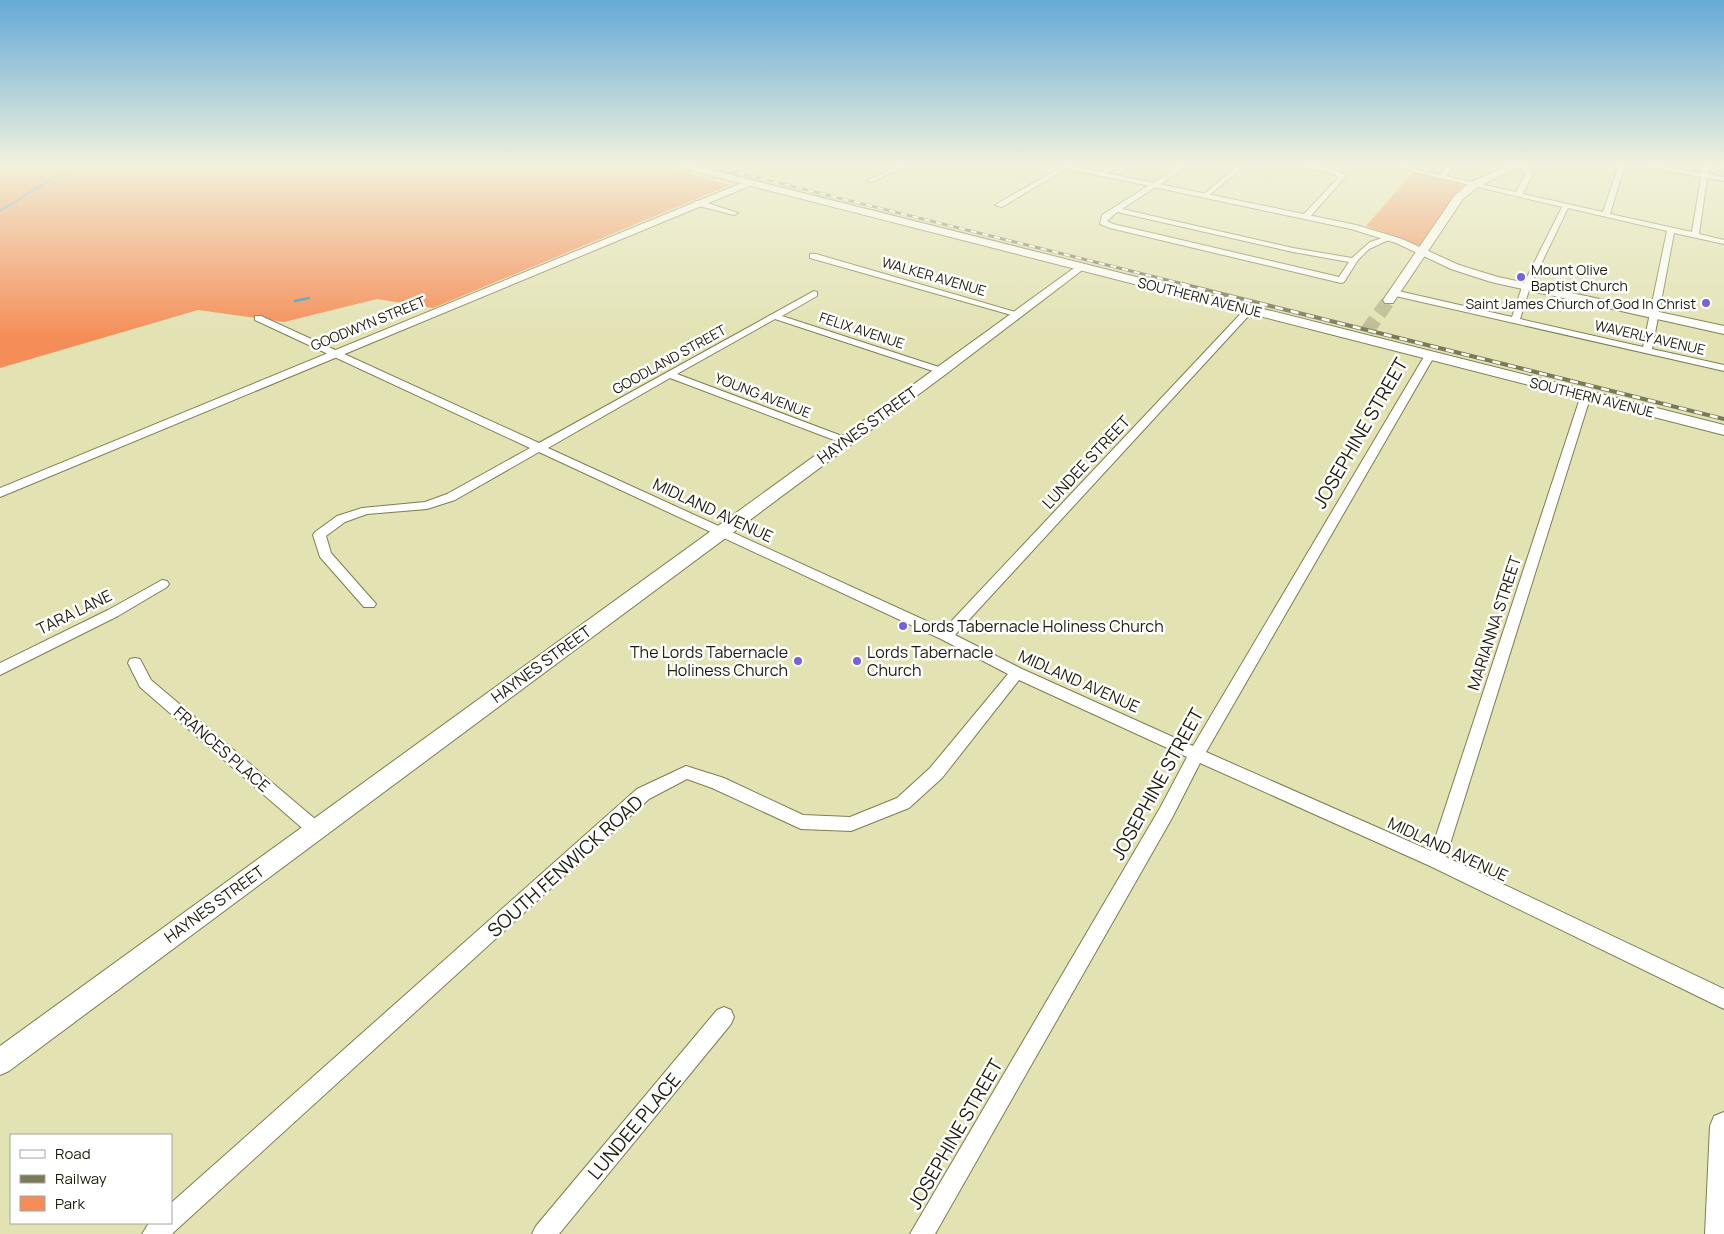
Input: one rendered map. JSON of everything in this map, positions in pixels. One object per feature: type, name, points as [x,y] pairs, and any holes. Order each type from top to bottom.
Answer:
[{"type":"main road","name":"SOUTHERN AVENUE","points":[[903,222],[1250,310],[1365,334],[1430,355],[1724,430]]},
{"type":"main road","points":[[1392,296],[1443,222]]},
{"type":"street","name":"GOODWYN STREET","points":[[0,493],[653,222]]},
{"type":"street","points":[[1103,222],[1110,226],[1341,280],[1354,260],[1368,244],[1389,238]]},
{"type":"street","points":[[1168,222],[1293,250],[1354,260]]},
{"type":"street","points":[[1328,222],[1389,238],[1473,274],[1724,330]]},
{"type":"street","points":[[1515,320],[1526,287],[1558,222]]},
{"type":"street","points":[[1639,222],[1724,242]]},
{"type":"street","points":[[1696,235],[1698,222]]},
{"type":"street","points":[[1647,350],[1671,229]]},
{"type":"street","name":"WALKER AVENUE","points":[[814,256],[1018,314]]},
{"type":"street","name":"HAYNES STREET","points":[[0,1062],[846,441],[1081,266]]},
{"type":"street","name":"GOODLAND STREET","points":[[369,604],[324,554],[319,535],[341,519],[366,511],[427,505],[451,497],[814,294]]},
{"type":"street","name":"WAVERLY AVENUE","points":[[1392,296],[1515,320],[1724,368]]},
{"type":"street","name":"LUNDEE STREET","points":[[946,636],[1250,310]]},
{"type":"street","name":"FELIX AVENUE","points":[[774,316],[942,370]]},
{"type":"street","name":"MIDLAND AVENUE","points":[[258,318],[946,636],[1017,673],[1115,716],[1196,755],[1436,861],[1724,999]]},
{"type":"street","name":"JOSEPHINE STREET","points":[[922,1234],[1166,814],[1196,755],[1430,355]]},
{"type":"street","name":"YOUNG AVENUE","points":[[670,375],[846,441]]},
{"type":"street","name":"MARIANNA STREET","points":[[1436,861],[1586,395]]},
{"type":"street","name":"TARA LANE","points":[[0,670],[34,651],[113,613],[162,584]]},
{"type":"street","name":"FRANCES PLACE","points":[[135,663],[145,683],[315,829]]},
{"type":"street","name":"SOUTH FENWICK ROAD","points":[[172,1218],[644,794],[686,772],[718,783],[801,822],[851,824],[903,803],[936,773],[1017,673]]},
{"type":"street","name":"LUNDEE PLACE","points":[[544,1234],[724,1017]]},
{"type":"street","points":[[1720,1234],[1724,1126]]},
{"type":"street","points":[[154,1234],[166,1224]]},
{"type":"green space","points":[[0,222],[642,222],[433,308],[377,299],[284,322],[198,310],[0,368]]},
{"type":"green space","points":[[1370,222],[1437,222],[1420,246],[1366,226]]},
{"type":"waterway","points":[[295,301],[309,298]]},
{"type":"tunnel","points":[[1367,331],[1389,300]]},
{"type":"railway","points":[[933,222],[1187,285]]},
{"type":"railway","points":[[1182,284],[1724,419]]},
{"type":"place","name":"Mount Olive Baptist Church","points":[[1521,277]]},
{"type":"place","name":"Saint James Church of God In Christ","points":[[1706,303]]},
{"type":"place","name":"Lords Tabernacle Holiness Church","points":[[903,626]]},
{"type":"place","name":"The Lords Tabernacle Holiness Church","points":[[798,661]]},
{"type":"place","name":"Lords Tabernacle Church","points":[[857,661]]}]
